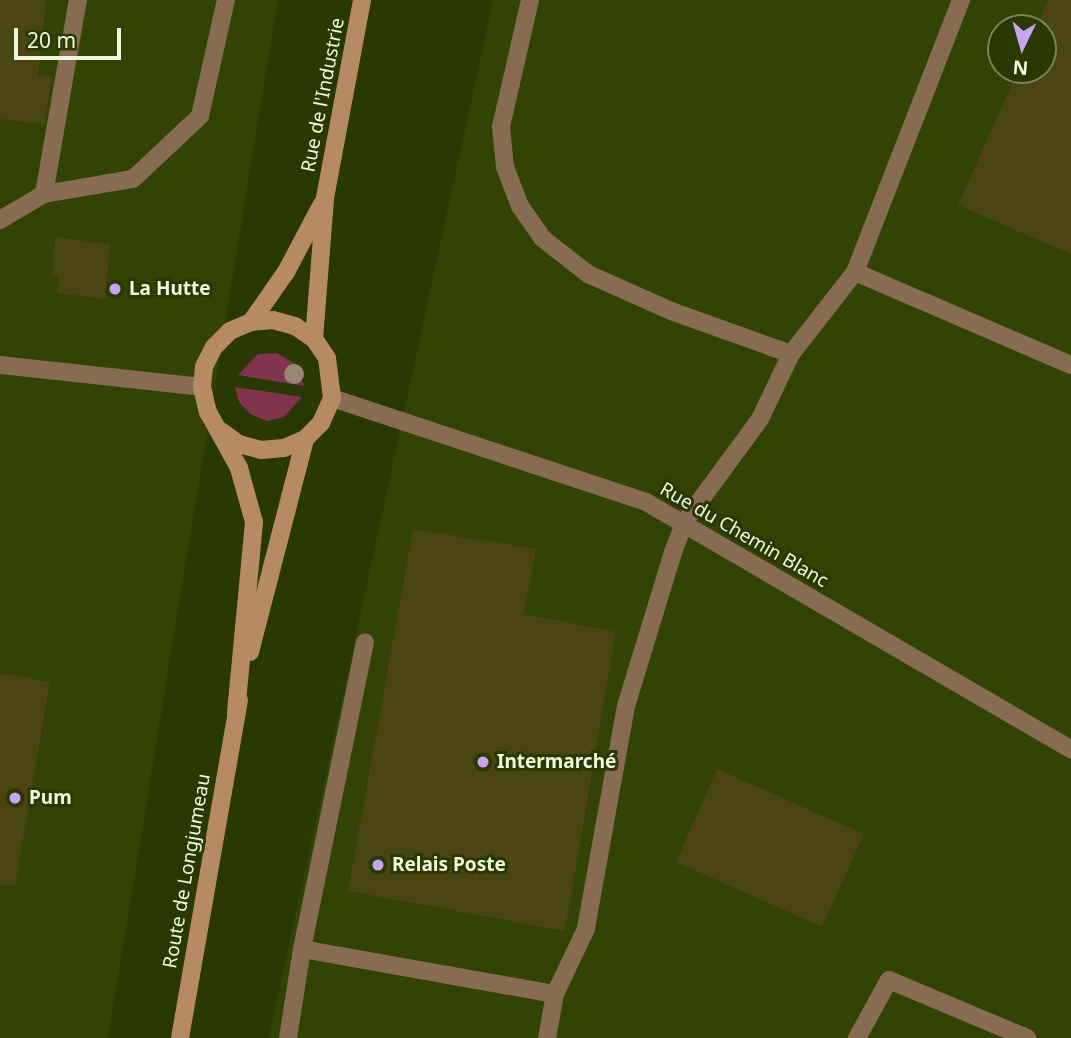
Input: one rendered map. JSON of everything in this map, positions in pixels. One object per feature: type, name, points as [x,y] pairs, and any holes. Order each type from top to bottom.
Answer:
[{"type":"street","points":[[44,194],[78,0]]},
{"type":"street","points":[[0,220],[44,194],[133,179],[200,116],[226,0]]},
{"type":"street","name":"Rue de l'Industrie","points":[[314,339],[325,198],[362,0]]},
{"type":"street","points":[[530,0],[501,127],[505,167],[520,206],[542,238],[588,274],[671,311],[791,354]]},
{"type":"street","points":[[547,1038],[555,995],[586,929],[626,706],[685,521],[760,419],[791,354],[855,272],[961,0]]},
{"type":"street","name":"Rue de l'Industrie","points":[[251,322],[286,272],[325,198]]},
{"type":"street","points":[[855,272],[1071,365]]},
{"type":"street","points":[[0,365],[202,387],[204,367],[214,347],[230,331],[251,322],[273,320],[295,326],[314,339],[327,358],[332,398]]},
{"type":"street","name":"Route de Longjumeau","points":[[180,1038],[236,712],[254,522],[248,492],[220,431],[208,412],[202,387]]},
{"type":"street","name":"Route de Longjumeau","points":[[236,712],[305,439],[321,423],[332,398]]},
{"type":"street","name":"Rue du Chemin Blanc","points":[[332,398],[646,502],[685,521],[1071,749]]},
{"type":"street","points":[[220,431],[239,444],[261,450],[284,448],[305,439]]},
{"type":"street","points":[[288,1038],[302,949],[365,642]]},
{"type":"street","points":[[302,949],[555,995]]},
{"type":"street","points":[[857,1038],[889,980],[1027,1038]]},
{"type":"shaded area","points":[[0,0],[278,0],[108,1038],[0,1038]]},
{"type":"shaded area","points":[[493,0],[1071,0],[1071,1038],[269,1038]]},
{"type":"shaded area","points":[[277,353],[295,364],[304,386],[238,375],[258,354]]},
{"type":"shaded area","points":[[235,387],[302,397],[284,417],[267,421],[250,414],[239,402]]},
{"type":"building","points":[[0,0],[46,0],[38,75],[52,76],[45,124],[0,119]]},
{"type":"building","points":[[1048,0],[1071,0],[1071,254],[958,205],[1012,84],[1057,84],[1057,14],[1042,14]]},
{"type":"building","points":[[55,237],[110,244],[105,299],[57,293],[59,276],[52,275]]},
{"type":"building","name":"Intermarché","points":[[413,529],[536,549],[524,614],[616,632],[565,931],[348,891]]},
{"type":"building","name":"Pum","points":[[0,673],[50,682],[15,886],[0,885]]},
{"type":"building","points":[[717,769],[864,834],[822,927],[676,862]]},
{"type":"place","name":"La Hutte","points":[[115,289]]},
{"type":"place","name":"Intermarché","points":[[483,762]]},
{"type":"place","name":"Pum","points":[[15,798]]},
{"type":"place","name":"Relais Poste","points":[[378,865]]}]
